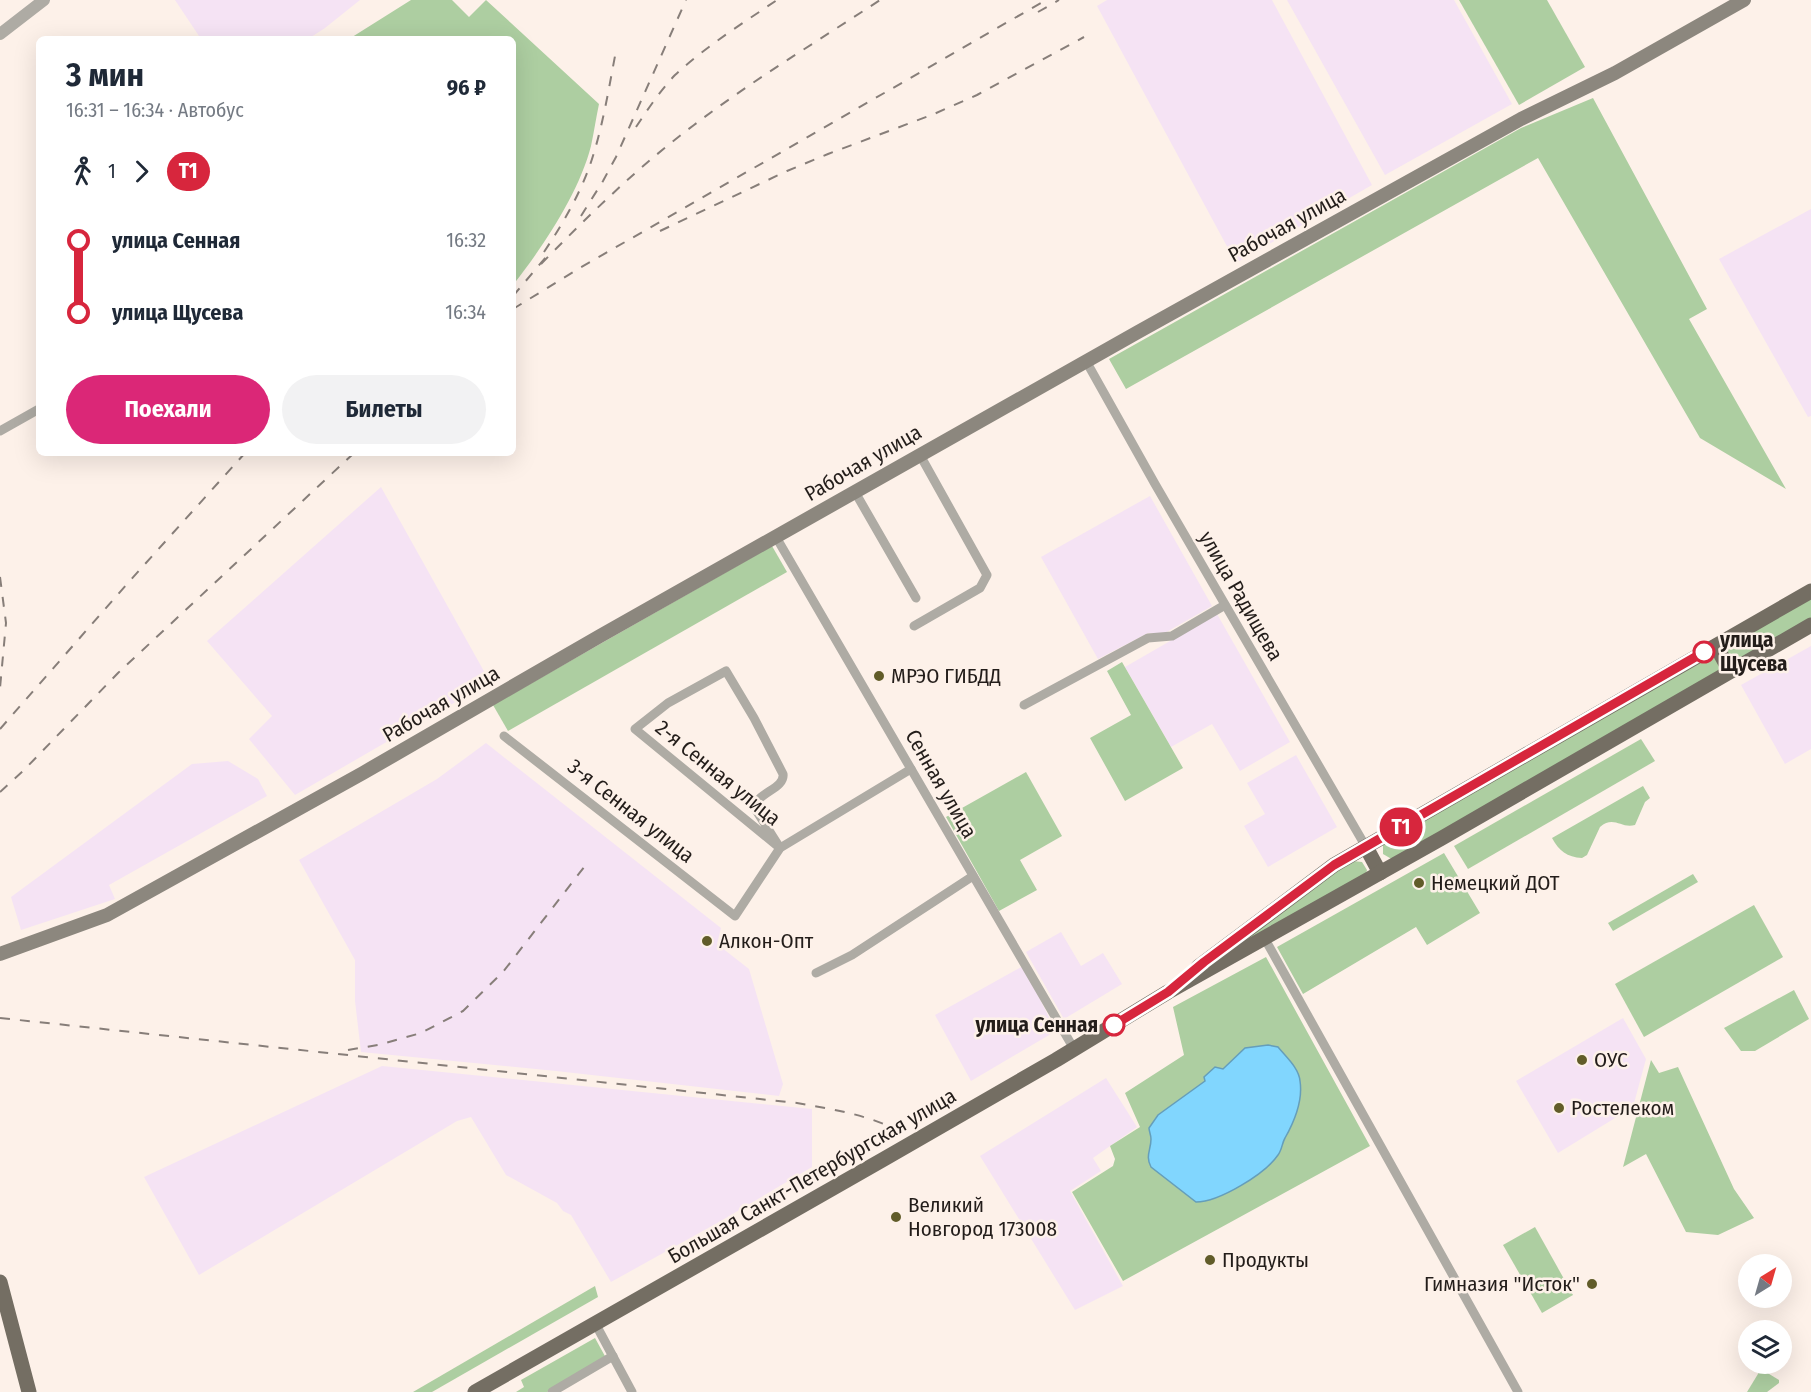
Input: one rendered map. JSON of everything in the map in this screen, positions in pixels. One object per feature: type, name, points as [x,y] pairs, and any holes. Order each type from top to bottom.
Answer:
[{"type":"main road","name":"Рабочая улица","points":[[0,954],[107,915],[363,773],[920,455],[1509,125],[1616,73],[1744,0]]},
{"type":"main road","name":"Большая Санкт-Петербургская улица","points":[[1168,992],[1204,962],[1334,865],[1811,591]]},
{"type":"main road","name":"Большая Санкт-Петербургская улица","points":[[475,1392],[894,1154],[1168,992],[1266,939],[1811,625]]},
{"type":"main road","points":[[1716,646],[1730,671]]},
{"type":"main road","points":[[1366,847],[1380,873]]},
{"type":"main road","points":[[0,1282],[29,1392]]},
{"type":"street","points":[[0,34],[44,0]]},
{"type":"street","name":"улица Радищева","points":[[1086,362],[1366,847]]},
{"type":"street","points":[[0,431],[36,411]]},
{"type":"street","points":[[914,626],[980,588],[987,575],[920,455]]},
{"type":"street","points":[[855,492],[916,598]]},
{"type":"street","name":"Сенная улица","points":[[776,537],[1074,1049]]},
{"type":"street","points":[[1024,705],[1148,638],[1172,636],[1225,605]]},
{"type":"street","name":"2-я Сенная улица","points":[[726,671],[754,717],[783,774],[784,779],[781,783],[760,797],[755,806],[780,848],[635,729],[668,703],[726,671]]},
{"type":"street","name":"3-я Сенная улица","points":[[504,736],[735,916],[780,848]]},
{"type":"street","points":[[780,848],[911,769]]},
{"type":"street","points":[[816,974],[852,955],[898,923],[974,876]]},
{"type":"street","points":[[1266,939],[1518,1392]]},
{"type":"street","points":[[595,1323],[632,1392]]},
{"type":"street","points":[[552,1392],[613,1356]]},
{"type":"shaded area","points":[[175,0],[360,0],[313,36],[199,36]]},
{"type":"shaded area","points":[[1107,0],[1272,0],[1372,185],[1236,263],[1097,6]]},
{"type":"shaded area","points":[[1287,0],[1454,0],[1512,104],[1385,175]]},
{"type":"shaded area","points":[[1811,209],[1811,416],[1808,417],[1719,259]]},
{"type":"shaded area","points":[[381,487],[490,682],[295,795],[249,739],[272,716],[207,641]]},
{"type":"shaded area","points":[[1150,496],[1212,606],[1163,634],[1148,633],[1098,659],[1041,557]]},
{"type":"shaded area","points":[[1217,614],[1290,742],[1240,771],[1212,724],[1171,747],[1125,667]]},
{"type":"shaded area","points":[[1811,646],[1811,749],[1785,764],[1741,685]]},
{"type":"shaded area","points":[[486,743],[721,928],[717,944],[749,969],[783,1084],[779,1096],[361,1052],[355,1001],[355,960],[299,860],[437,779]]},
{"type":"shaded area","points":[[1296,755],[1337,827],[1268,867],[1244,826],[1265,814],[1247,783]]},
{"type":"shaded area","points":[[228,761],[258,779],[267,796],[109,885],[115,899],[21,930],[11,897],[192,764]]},
{"type":"shaded area","points":[[1061,932],[1081,966],[1103,953],[1122,984],[1064,1019],[1026,952]]},
{"type":"shaded area","points":[[1023,966],[1056,1031],[971,1081],[935,1015]]},
{"type":"shaded area","points":[[1623,1018],[1646,1059],[1633,1107],[1558,1153],[1516,1081]]},
{"type":"shaded area","points":[[382,1066],[812,1109],[812,1167],[611,1282],[571,1215],[563,1211],[557,1203],[506,1175],[471,1117],[457,1121],[199,1275],[144,1177]]},
{"type":"shaded area","points":[[1106,1078],[1137,1127],[1093,1158],[1101,1171],[1070,1191],[1123,1286],[1075,1310],[980,1156]]},
{"type":"green space","points":[[411,0],[452,0],[469,17],[486,0],[599,104],[591,146],[578,182],[548,237],[516,281],[516,36],[354,36]]},
{"type":"green space","points":[[1459,0],[1547,0],[1585,67],[1519,105]]},
{"type":"green space","points":[[1593,98],[1707,309],[1689,319],[1786,489],[1700,438],[1538,158],[1126,389],[1109,359],[1521,128]]},
{"type":"green space","points":[[772,546],[787,572],[508,731],[493,705]]},
{"type":"green space","points":[[1811,597],[1811,621],[1737,663],[1728,656],[1728,644]]},
{"type":"green space","points":[[1710,654],[1719,662],[1721,673],[1395,861],[1383,854],[1383,841]]},
{"type":"green space","points":[[1122,662],[1183,768],[1125,801],[1090,738],[1131,715],[1107,671]]},
{"type":"green space","points":[[1641,739],[1655,761],[1468,869],[1454,846]]},
{"type":"green space","points":[[1026,772],[1062,836],[1020,860],[1037,890],[999,911],[946,817]]},
{"type":"green space","points":[[1643,786],[1650,798],[1645,802],[1635,825],[1609,822],[1600,827],[1587,855],[1582,858],[1568,855],[1555,843],[1552,838]]},
{"type":"green space","points":[[1444,853],[1480,913],[1427,945],[1416,927],[1303,994],[1277,947]]},
{"type":"green space","points":[[1353,861],[1362,862],[1367,870],[1366,874],[1217,961],[1331,874]]},
{"type":"green space","points":[[1693,874],[1698,882],[1613,931],[1608,923]]},
{"type":"green space","points":[[1754,905],[1783,957],[1644,1037],[1615,984]]},
{"type":"green space","points":[[1266,957],[1370,1146],[1123,1281],[1072,1192],[1113,1166],[1115,1159],[1110,1146],[1140,1127],[1125,1093],[1184,1055],[1173,1007]]},
{"type":"green space","points":[[1794,990],[1809,1019],[1755,1051],[1741,1051],[1724,1028]]},
{"type":"green space","points":[[1651,1060],[1659,1073],[1678,1067],[1734,1189],[1754,1218],[1718,1235],[1686,1232],[1646,1154],[1623,1167]]},
{"type":"green space","points":[[1535,1227],[1573,1295],[1542,1313],[1503,1245]]},
{"type":"green space","points":[[595,1286],[598,1297],[432,1392],[413,1392]]},
{"type":"green space","points":[[595,1338],[606,1358],[547,1392],[516,1392],[524,1387],[521,1380]]},
{"type":"green space","points":[[1758,1374],[1769,1374],[1779,1380],[1779,1383],[1767,1392],[1747,1392]]},
{"type":"water","points":[[1268,1045],[1278,1047],[1295,1067],[1299,1076],[1300,1096],[1292,1125],[1278,1155],[1263,1170],[1229,1192],[1206,1201],[1196,1202],[1151,1167],[1148,1160],[1151,1139],[1149,1128],[1158,1115],[1205,1081],[1204,1077],[1215,1067],[1223,1069],[1245,1048]]},
{"type":"railway","points":[[581,216],[616,157],[686,0]]},
{"type":"railway","points":[[636,127],[675,75],[711,45],[777,0]]},
{"type":"railway","points":[[541,264],[577,227],[654,157],[716,108],[880,0]]},
{"type":"railway","points":[[516,307],[578,269],[1046,0]]},
{"type":"railway","points":[[1038,12],[1059,0]]},
{"type":"railway","points":[[660,231],[787,171],[977,95],[1084,37]]},
{"type":"railway","points":[[544,252],[570,210],[590,165],[615,56]]},
{"type":"railway","points":[[516,292],[546,257]]},
{"type":"railway","points":[[0,729],[242,456]]},
{"type":"railway","points":[[0,792],[118,673],[351,456]]},
{"type":"railway","points":[[0,577],[6,623],[0,688]]},
{"type":"railway","points":[[348,1050],[378,1045],[421,1033],[463,1011],[503,972],[588,862]]},
{"type":"railway","points":[[0,1018],[797,1103],[860,1116],[897,1130]]},
{"type":"bus line","name":"Т1","points":[[1114,1025],[1168,992],[1204,962],[1334,865],[1704,652]]},
{"type":"place","name":"улица Щусева","points":[[1704,652]]},
{"type":"place","name":"МРЭО ГИБДД","points":[[879,676]]},
{"type":"place","name":"Немецкий ДОТ","points":[[1419,883]]},
{"type":"place","name":"Алкон-Опт","points":[[707,941]]},
{"type":"place","name":"улица Сенная","points":[[1114,1025]]},
{"type":"place","name":"ОУС","points":[[1582,1060]]},
{"type":"place","name":"Ростелеком","points":[[1559,1108]]},
{"type":"place","name":"Великий Новгород 173008","points":[[896,1217]]},
{"type":"place","name":"Продукты","points":[[1210,1260]]},
{"type":"place","name":"Гимназия \"Исток\"","points":[[1592,1284]]}]
